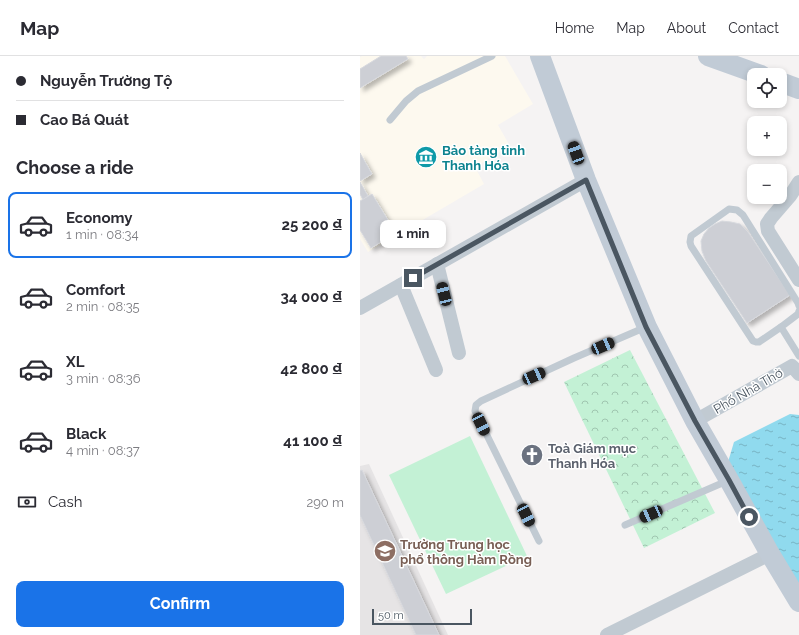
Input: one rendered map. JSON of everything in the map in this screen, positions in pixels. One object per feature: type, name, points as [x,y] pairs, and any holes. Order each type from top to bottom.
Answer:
[{"type":"street","points":[[540,56],[586,180],[646,327],[695,421],[770,554],[799,602]]},
{"type":"street","points":[[708,56],[747,70]]},
{"type":"street","points":[[787,85],[799,89]]},
{"type":"street","points":[[360,308],[586,180]]},
{"type":"street","points":[[799,182],[790,196],[767,224],[768,231],[799,280]]},
{"type":"street","points":[[437,264],[459,353]]},
{"type":"street","points":[[401,285],[436,370]]},
{"type":"street","name":"Phố Nhà Thờ","points":[[695,421],[797,363]]},
{"type":"street","points":[[607,635],[770,554]]},
{"type":"lane","points":[[390,120],[406,101],[418,91],[492,56]]},
{"type":"lane","points":[[799,306],[743,215],[737,210],[729,209],[692,236],[690,242],[691,246],[753,341],[759,342],[781,328],[798,314],[799,311]]},
{"type":"lane","points":[[539,541],[475,411],[476,405],[495,394],[646,327]]},
{"type":"lane","points":[[781,328],[797,363]]},
{"type":"lane","points":[[625,525],[729,480]]},
{"type":"shaded area","name":"Bảo tàng tỉnh Thanh Hóa","points":[[421,56],[424,59],[427,56],[505,56],[533,104],[498,125],[510,146],[475,167],[484,184],[368,252],[360,239],[360,57]]},
{"type":"shaded area","name":"Trường Trung học phổ thông Hàm Rồng","points":[[369,464],[448,635],[360,635],[360,466]]},
{"type":"green space","points":[[630,350],[715,513],[644,548],[564,382]]},
{"type":"green space","points":[[470,436],[527,556],[446,594],[389,475]]},
{"type":"water","points":[[790,414],[799,415],[799,589],[728,462],[734,442]]},
{"type":"building","points":[[381,56],[406,56],[408,59],[360,88],[360,69]]},
{"type":"building","points":[[360,153],[372,174],[360,181]]},
{"type":"building","points":[[360,182],[368,196],[363,200],[360,194]]},
{"type":"building","points":[[372,194],[396,233],[371,248],[360,230],[360,201]]},
{"type":"building","points":[[722,221],[740,224],[748,232],[790,295],[747,323],[706,261],[702,251],[701,241],[704,234],[709,228]]},
{"type":"building","points":[[362,470],[439,635],[416,635],[360,515],[360,471]]},
{"type":"place","name":"Bảo tàng tỉnh Thanh Hóa","points":[[426,157]]},
{"type":"place","name":"Toà Giám mục Thanh Hóa","points":[[532,455]]},
{"type":"place","name":"Trường Trung học phổ thông Hàm Rồng","points":[[385,551]]},
{"type":"route","points":[[413,278],[586,180],[646,327],[695,421],[749,517]]}]
